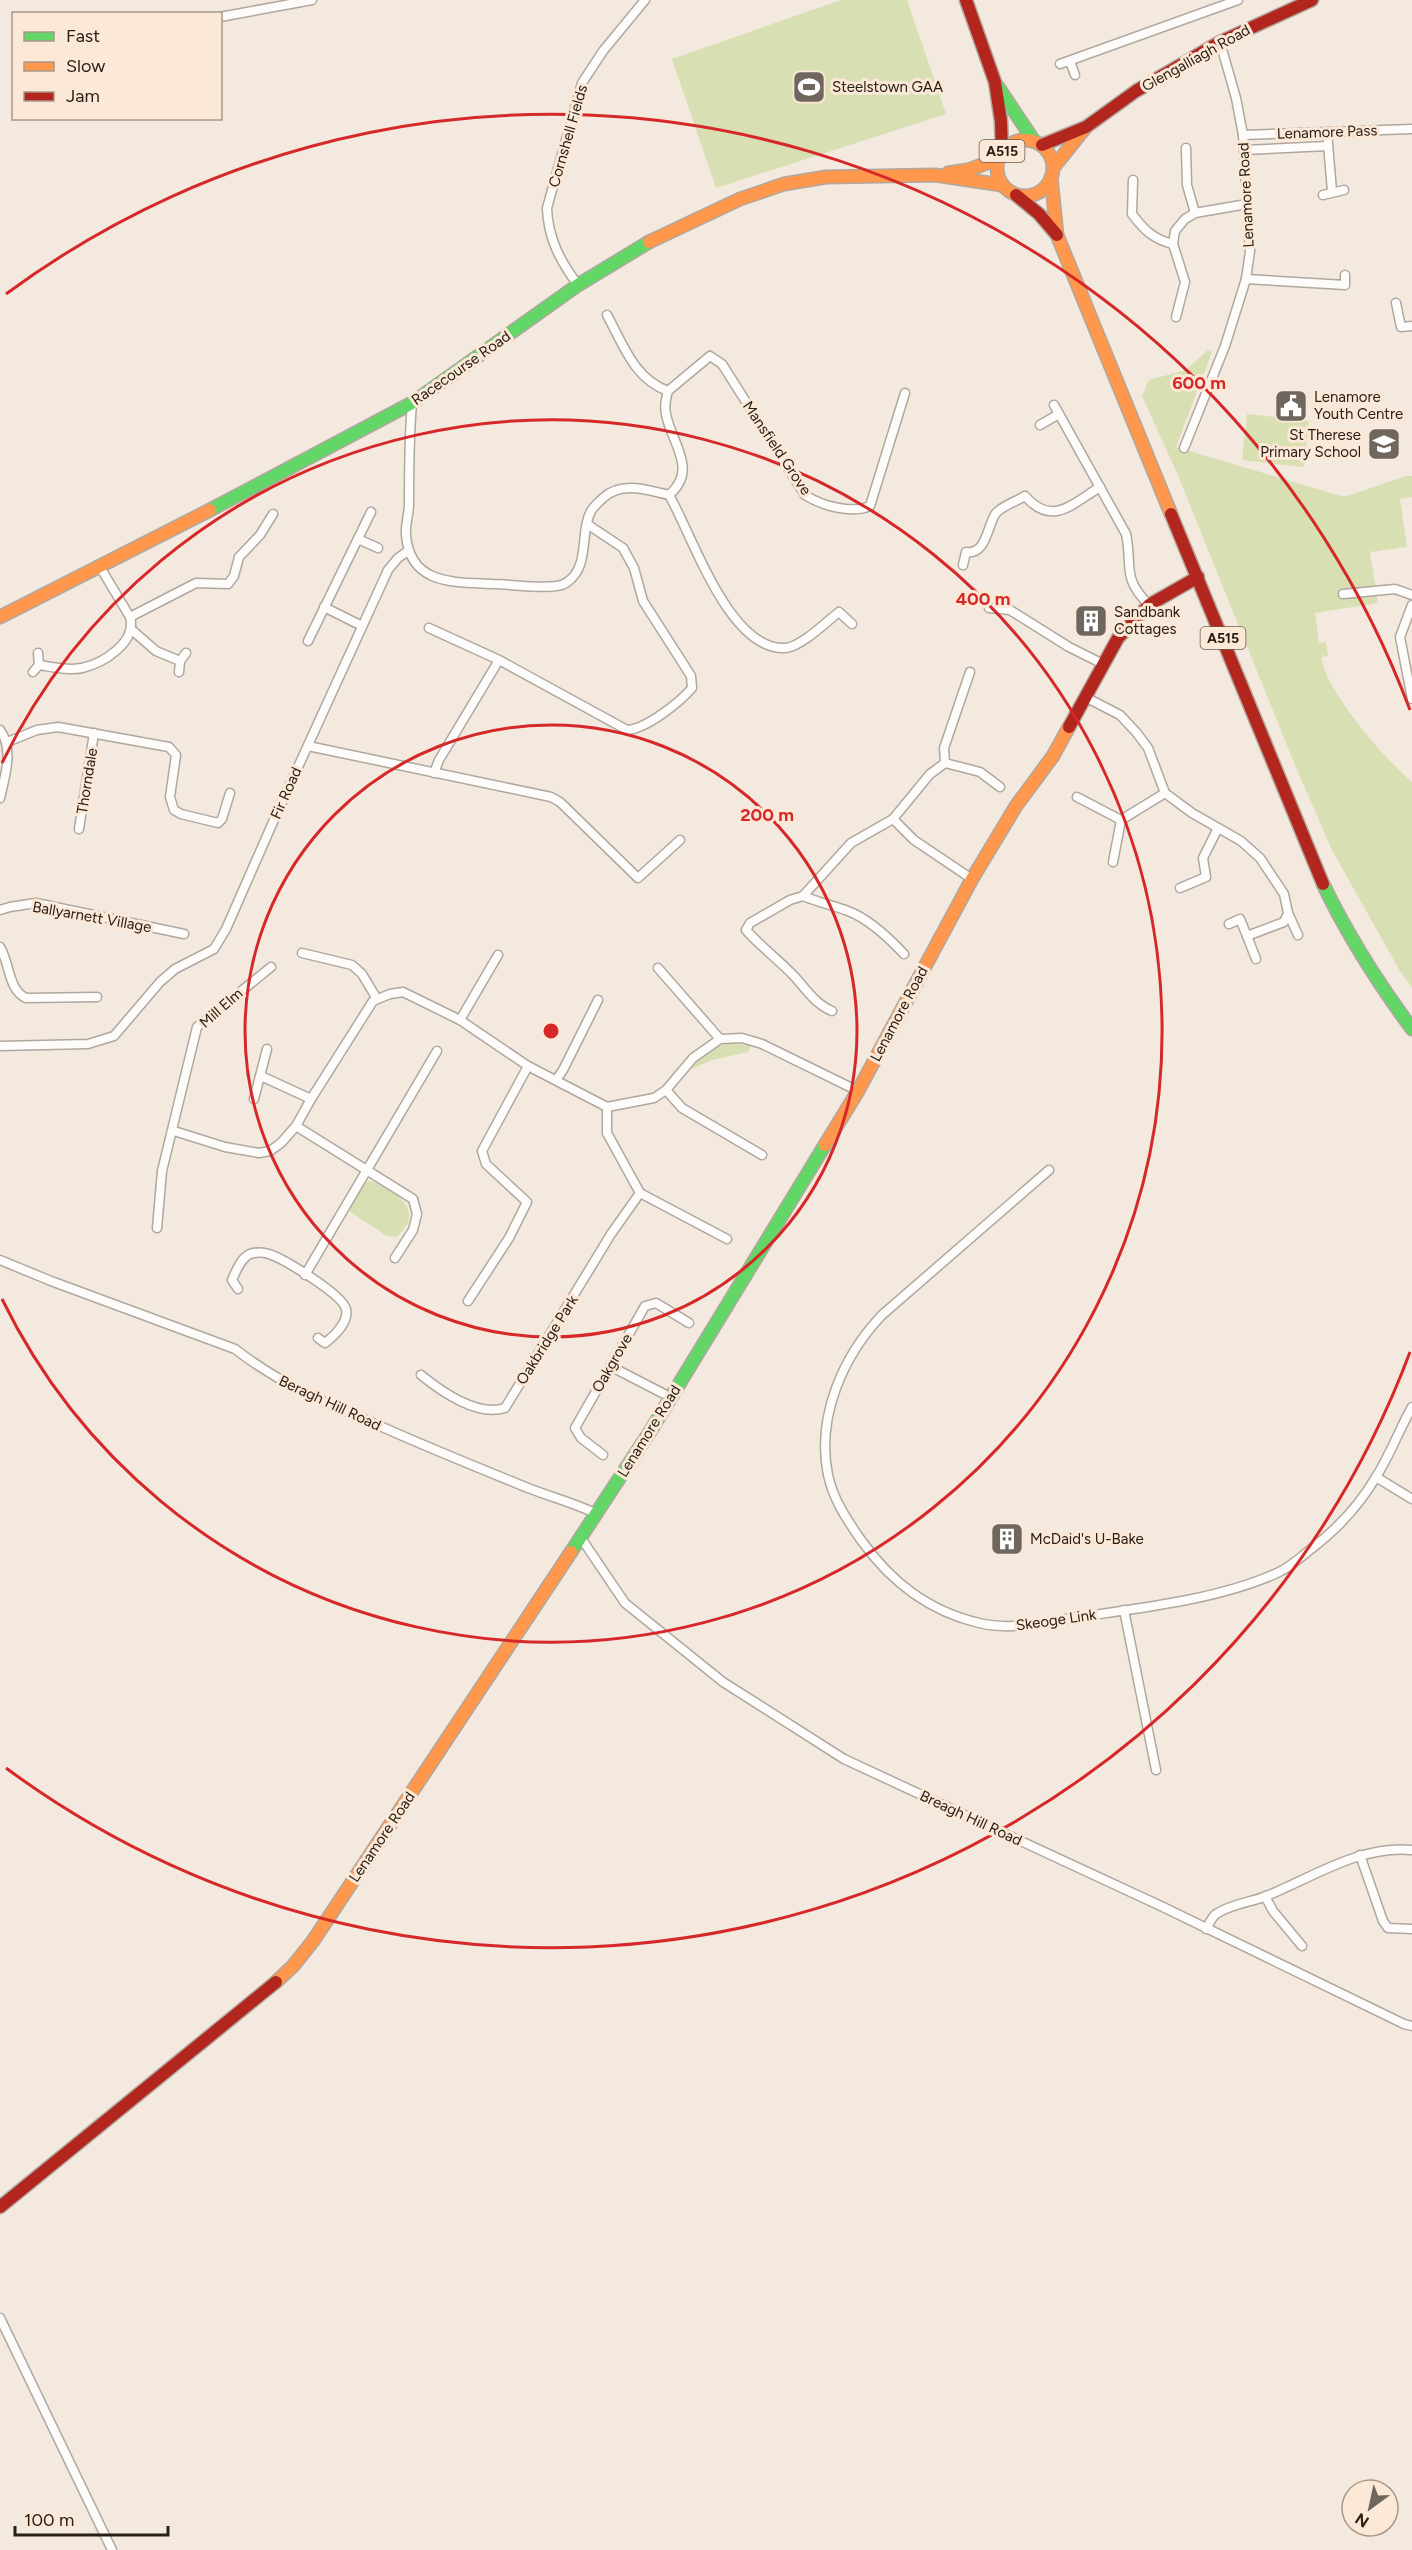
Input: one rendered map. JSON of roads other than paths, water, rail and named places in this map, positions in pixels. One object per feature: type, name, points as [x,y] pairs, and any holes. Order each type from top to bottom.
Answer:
[{"type":"main road","name":"A515","points":[[966,0],[995,82],[1001,121],[1000,155],[996,169],[1002,185],[1040,214],[1057,235],[1314,864],[1338,915],[1378,983],[1412,1029]]},
{"type":"main road","name":"Glengalliagh Road","points":[[1052,172],[1086,127],[1136,91],[1220,42],[1312,0]]},
{"type":"main road","name":"A515","points":[[995,82],[1038,143],[1048,152],[1052,172],[1057,235]]},
{"type":"main road","name":"Glengalliagh Road","points":[[1038,143],[1086,127]]},
{"type":"main road","name":"A515","points":[[1000,155],[1016,141],[1038,143]]},
{"type":"main road","name":"Racecourse Road","points":[[0,617],[412,403],[578,285],[648,242],[740,199],[784,184],[826,177],[935,175],[968,170],[1000,155]]},
{"type":"main road","points":[[1016,195],[1034,195],[1041,191],[1052,172]]},
{"type":"main road","name":"Racecourse Road","points":[[935,175],[1002,185]]},
{"type":"main road","name":"Lenamore Road","points":[[0,2208],[60,2156],[266,1991],[292,1966],[313,1941],[597,1514],[670,1397],[858,1091],[972,879],[1016,806],[1053,756],[1118,638],[1149,605],[1198,577]]},
{"type":"street","points":[[222,17],[312,0]]},
{"type":"street","name":"Cornshell Fields","points":[[578,285],[556,252],[548,228],[547,208],[582,83],[603,51],[645,0]]},
{"type":"street","points":[[1060,64],[1238,0]]},
{"type":"street","name":"Lenamore Road","points":[[1184,448],[1225,346],[1246,279],[1250,251],[1243,135],[1236,98],[1220,42]]},
{"type":"street","points":[[1070,62],[1075,75]]},
{"type":"street","name":"Lenamore Pass","points":[[1243,135],[1412,129]]},
{"type":"street","points":[[1327,132],[1328,193],[1344,190]]},
{"type":"street","points":[[1244,150],[1328,146]]},
{"type":"street","points":[[1186,148],[1187,185],[1195,213]]},
{"type":"street","points":[[1133,180],[1132,214],[1151,236],[1158,241],[1173,244]]},
{"type":"street","points":[[1176,317],[1185,282],[1173,244],[1175,231],[1185,219],[1195,213],[1247,204]]},
{"type":"street","points":[[1246,279],[1345,285],[1346,275]]},
{"type":"street","points":[[1396,303],[1401,327],[1412,326]]},
{"type":"street","points":[[607,315],[639,373],[657,387],[668,391],[666,415],[683,468],[681,479],[669,495]]},
{"type":"street","name":"Mansfield Grove","points":[[668,391],[710,356],[722,364],[805,495],[811,499],[860,510],[870,506],[905,393]]},
{"type":"street","points":[[412,403],[408,487],[410,506],[405,524],[408,551],[414,562],[425,573],[441,581],[546,586],[565,584],[576,573],[580,563],[590,513],[608,494],[628,488],[669,495]]},
{"type":"street","points":[[1054,405],[1126,534],[1129,549],[1129,575],[1142,598],[1149,605]]},
{"type":"street","points":[[1040,425],[1059,414]]},
{"type":"street","points":[[963,565],[966,552],[972,553],[979,548],[997,512],[1025,496],[1041,511],[1058,512],[1100,487]]},
{"type":"street","points":[[669,495],[709,579],[731,614],[760,641],[772,646],[788,648],[799,643],[839,612],[852,624]]},
{"type":"street","points":[[308,641],[371,512]]},
{"type":"street","points":[[129,617],[196,583],[228,584],[234,576],[239,557],[260,535],[273,514]]},
{"type":"street","points":[[429,628],[499,660],[627,730],[637,729],[683,698],[692,688],[691,676],[643,601],[634,568],[623,548],[587,524]]},
{"type":"street","points":[[358,539],[378,548]]},
{"type":"street","name":"Fir Road","points":[[0,1046],[88,1044],[114,1036],[160,982],[175,969],[214,949],[226,929],[388,570],[398,558],[408,551]]},
{"type":"street","points":[[100,567],[129,617],[132,630],[156,651],[180,661]]},
{"type":"street","points":[[1343,594],[1395,589],[1412,595]]},
{"type":"street","points":[[1412,605],[1400,637],[1412,699]]},
{"type":"street","points":[[324,607],[362,626]]},
{"type":"street","points":[[989,608],[1010,610],[1069,647],[1103,664]]},
{"type":"street","points":[[39,665],[61,669],[81,668],[97,663],[110,655],[132,630]]},
{"type":"street","points":[[179,672],[180,661],[186,652]]},
{"type":"street","points":[[33,672],[39,665],[38,653]]},
{"type":"street","points":[[434,773],[439,760],[499,660]]},
{"type":"street","points":[[945,763],[944,748],[970,672]]},
{"type":"street","points":[[1085,697],[1120,715],[1136,732],[1148,748],[1165,793],[1241,841],[1260,858],[1284,894],[1288,913],[1298,935]]},
{"type":"street","name":"Thorndale","points":[[7,742],[50,727],[170,747],[175,750],[176,766],[170,797],[174,810],[181,814],[218,823],[222,819],[230,793]]},
{"type":"street","points":[[0,729],[7,742],[7,761],[0,798]]},
{"type":"street","name":"Thorndale","points":[[79,829],[94,733]]},
{"type":"street","points":[[308,746],[551,797],[560,802],[638,878],[680,840]]},
{"type":"street","points":[[945,763],[980,772],[1000,787]]},
{"type":"street","points":[[832,1011],[820,1006],[793,975],[746,930],[750,923],[790,900],[803,896],[851,843],[892,819],[930,774],[945,763]]},
{"type":"street","points":[[1113,862],[1121,820],[1165,793]]},
{"type":"street","points":[[1077,797],[1121,820]]},
{"type":"street","points":[[892,819],[914,840],[972,879]]},
{"type":"street","points":[[1180,888],[1206,877],[1203,858],[1218,828]]},
{"type":"street","points":[[803,896],[831,908],[849,911],[882,933],[904,954]]},
{"type":"street","name":"Ballyarnett Village","points":[[0,910],[36,903],[184,934]]},
{"type":"street","points":[[1247,936],[1284,922],[1288,913]]},
{"type":"street","points":[[1229,924],[1240,919],[1256,959]]},
{"type":"street","points":[[0,947],[6,957],[15,990],[20,995],[26,998],[97,998]]},
{"type":"street","points":[[302,953],[352,965],[362,974],[377,999]]},
{"type":"street","points":[[460,1020],[498,955]]},
{"type":"street","name":"Mill Elm","points":[[157,1228],[160,1183],[197,1027],[271,967]]},
{"type":"street","points":[[658,968],[720,1039]]},
{"type":"street","points":[[174,1131],[225,1147],[260,1153],[270,1151],[281,1143],[296,1126],[351,1034],[377,999],[404,992],[460,1020],[528,1066],[607,1107],[654,1098],[666,1089],[693,1058],[720,1039],[742,1038],[762,1044],[858,1091]]},
{"type":"street","points":[[556,1080],[598,1000]]},
{"type":"street","points":[[254,1100],[267,1049]]},
{"type":"street","points":[[305,1275],[437,1051]]},
{"type":"street","points":[[468,1301],[509,1239],[527,1202],[486,1164],[482,1151],[528,1066]]},
{"type":"street","points":[[261,1076],[311,1099]]},
{"type":"street","points":[[666,1089],[682,1108],[762,1155]]},
{"type":"street","points":[[607,1107],[608,1133],[640,1193],[727,1239]]},
{"type":"street","points":[[296,1126],[413,1199],[417,1214],[413,1230],[395,1258]]},
{"type":"street","name":"Skeoge Link","points":[[1049,1170],[882,1315],[862,1336],[846,1361],[834,1396],[825,1432],[828,1475],[842,1513],[875,1560],[910,1593],[945,1613],[1003,1628],[1124,1610],[1230,1590],[1279,1572],[1314,1548],[1341,1521],[1376,1477],[1412,1407]]},
{"type":"street","name":"Oakbridge Park","points":[[421,1375],[439,1390],[471,1405],[489,1412],[505,1408],[612,1234],[640,1193]]},
{"type":"street","points":[[238,1289],[232,1280],[239,1265],[249,1254],[258,1252],[268,1254],[305,1275],[342,1299],[346,1309],[345,1321],[333,1336],[325,1343],[318,1338]]},
{"type":"street","name":"Beragh Hill Road","points":[[0,1260],[235,1349],[260,1368],[306,1394],[454,1458],[556,1500],[582,1506],[597,1514]]},
{"type":"street","name":"Oakgrove","points":[[603,1455],[581,1438],[575,1428],[645,1306],[656,1303],[689,1323]]},
{"type":"street","points":[[610,1366],[670,1397]]},
{"type":"street","points":[[1376,1477],[1412,1499]]},
{"type":"street","name":"Breagh Hill Road","points":[[581,1538],[625,1604],[723,1682],[844,1759],[1412,2026]]},
{"type":"street","points":[[1124,1610],[1156,1770]]},
{"type":"street","points":[[1206,1929],[1215,1914],[1265,1896],[1360,1856],[1401,1849],[1412,1850]]},
{"type":"street","points":[[1360,1856],[1383,1921],[1388,1928],[1412,1929]]},
{"type":"street","points":[[1265,1896],[1273,1911],[1302,1946]]},
{"type":"street","points":[[0,2318],[112,2550]]},
{"type":"place","name":"Steelstown GAA","points":[[809,87]]},
{"type":"place","name":"Lenamore Youth Centre","points":[[1291,406]]},
{"type":"place","name":"St Therese Primary School","points":[[1384,444]]},
{"type":"place","name":"Sandbank Cottages","points":[[1091,621]]},
{"type":"place","name":"McDaid's U-Bake","points":[[1007,1539]]}]
